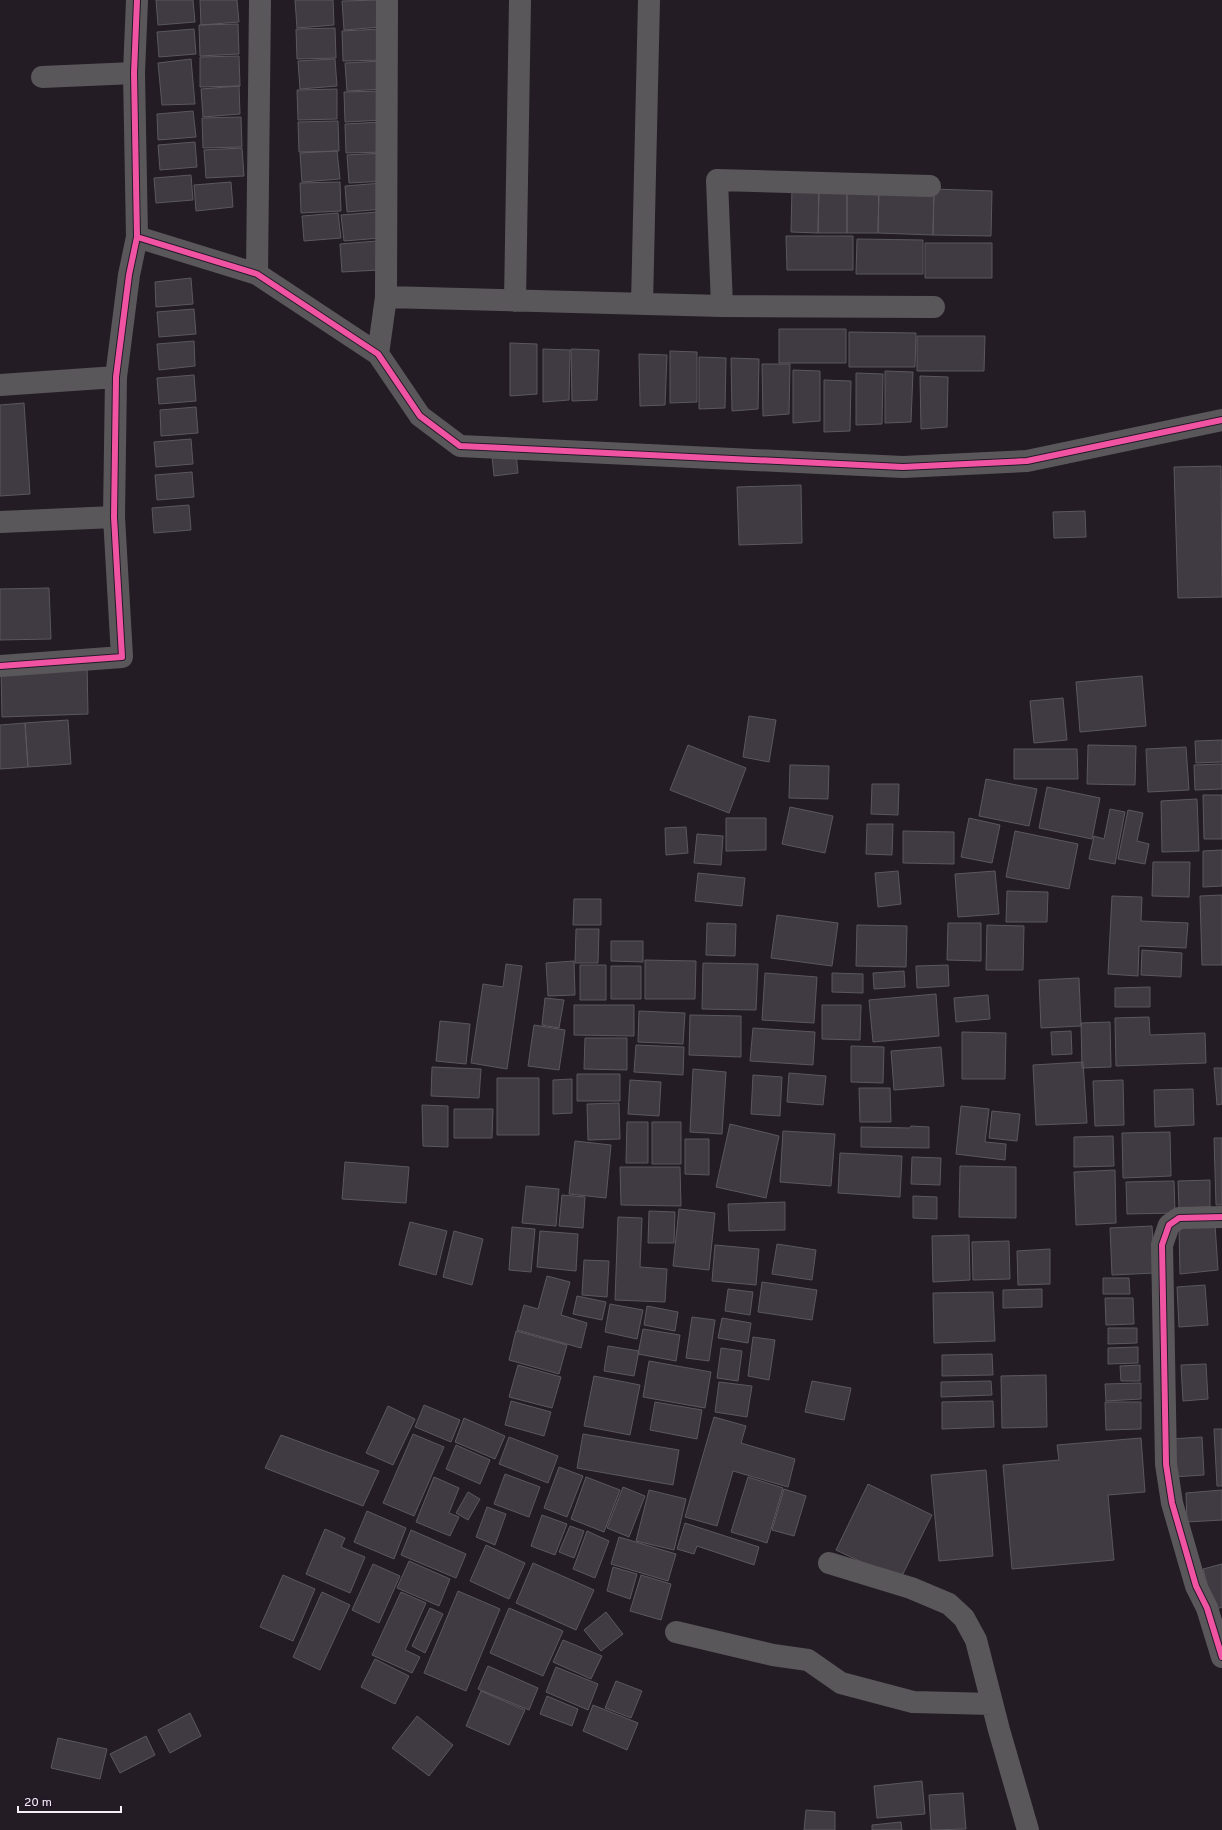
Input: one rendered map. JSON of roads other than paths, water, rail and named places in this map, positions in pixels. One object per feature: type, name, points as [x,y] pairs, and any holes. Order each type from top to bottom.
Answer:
[{"type":"street","points":[[0,666],[122,657],[114,517],[116,378],[129,275],[137,238],[134,73],[137,0]]},
{"type":"street","points":[[257,274],[260,0]]},
{"type":"street","points":[[378,354],[386,297],[387,0]]},
{"type":"street","points":[[515,301],[520,0]]},
{"type":"street","points":[[642,304],[649,0]]},
{"type":"street","points":[[42,77],[134,73]]},
{"type":"street","points":[[722,306],[717,180],[930,186]]},
{"type":"street","points":[[137,238],[257,274],[378,354],[420,416],[460,446],[903,467],[1027,461],[1222,420]]},
{"type":"street","points":[[386,297],[722,306],[934,307]]},
{"type":"street","points":[[0,385],[116,378]]},
{"type":"street","points":[[0,522],[114,517]]},
{"type":"street","points":[[1222,1217],[1179,1218],[1169,1225],[1162,1245],[1166,1464],[1172,1503],[1196,1586],[1207,1608],[1222,1657]]},
{"type":"street","points":[[829,1563],[911,1588],[949,1604],[964,1618],[976,1640],[992,1704],[1028,1830]]},
{"type":"street","points":[[676,1632],[773,1655],[808,1660],[841,1683],[913,1702],[992,1704]]}]
